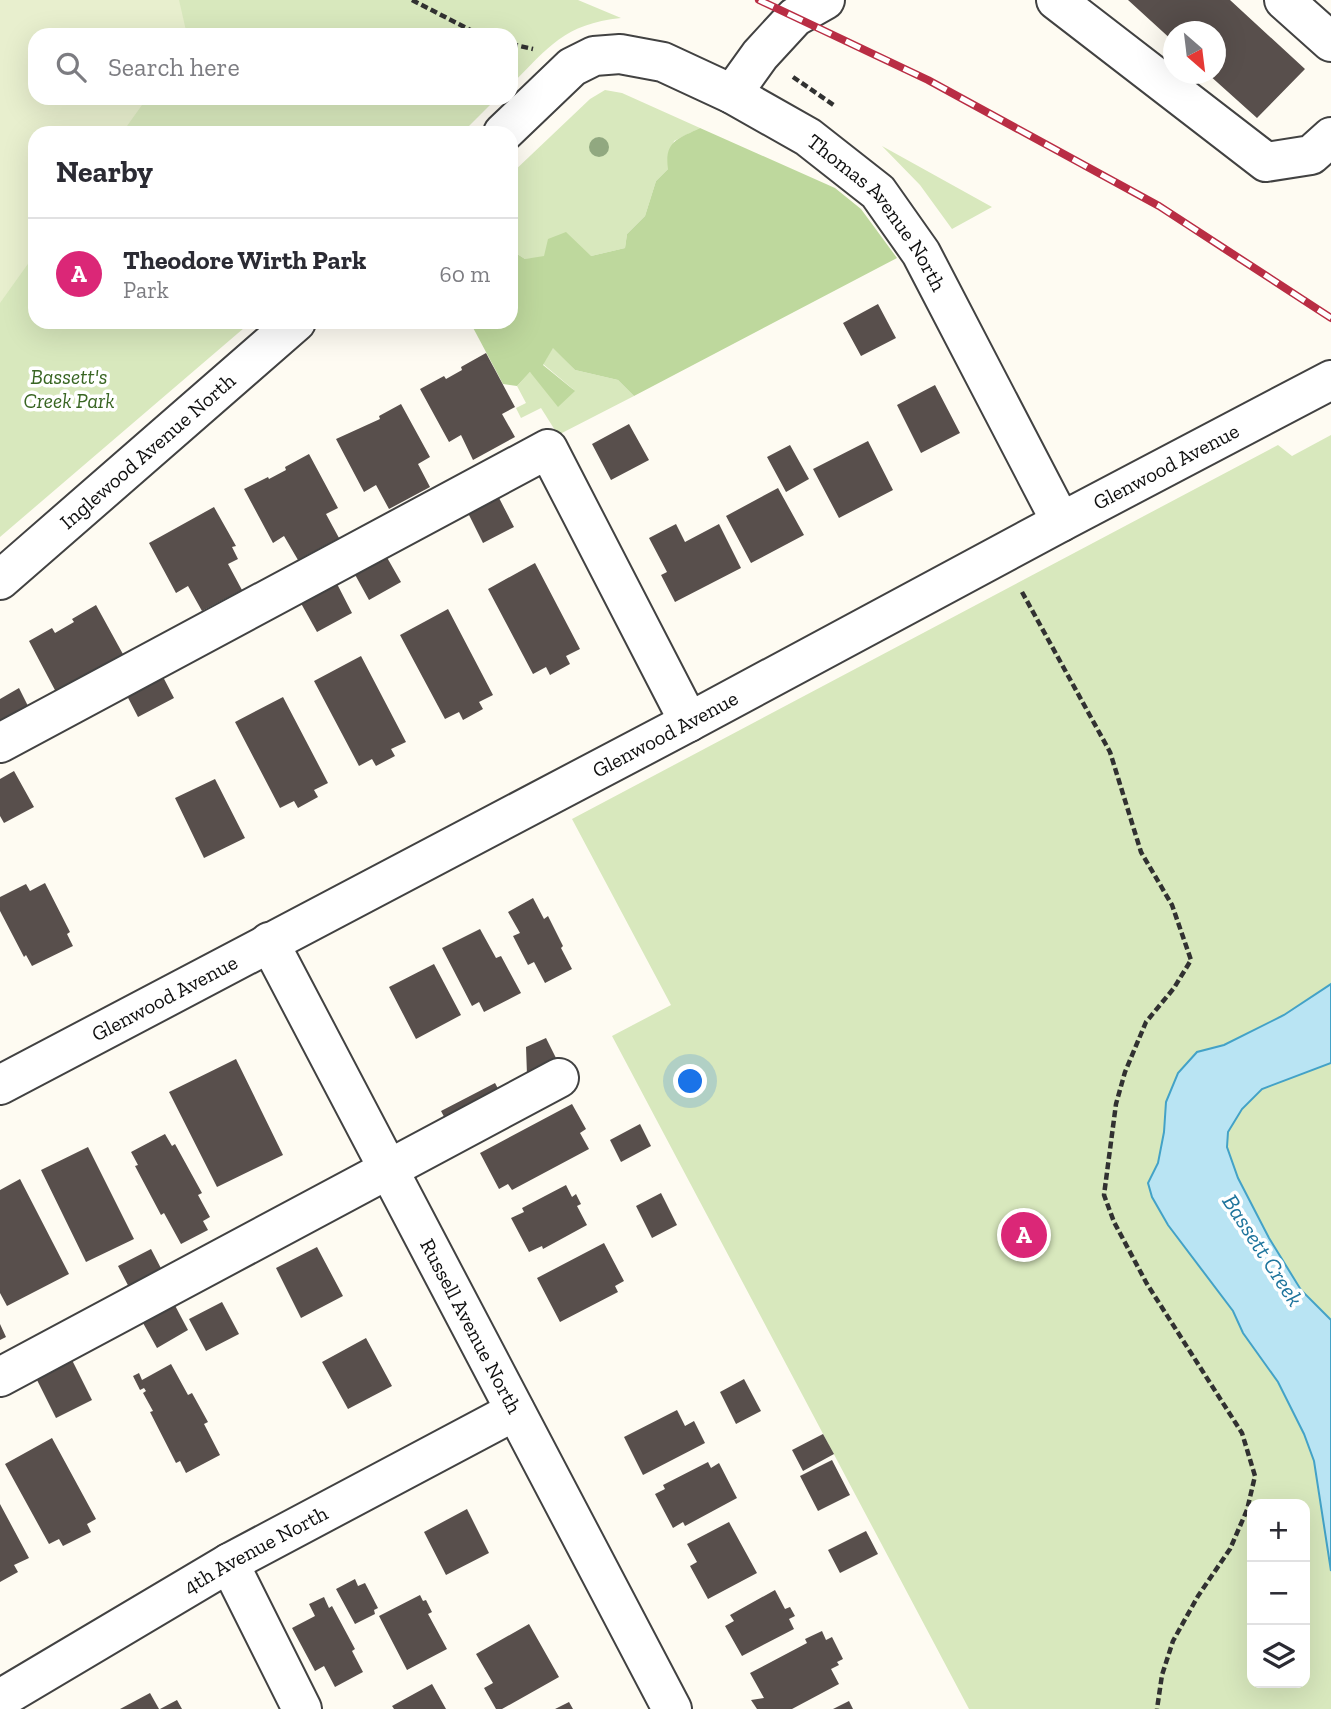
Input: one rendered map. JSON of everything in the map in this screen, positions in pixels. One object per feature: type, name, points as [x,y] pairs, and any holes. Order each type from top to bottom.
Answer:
[{"type":"street","points":[[732,94],[760,55],[795,16],[825,0]]},
{"type":"street","points":[[1056,0],[1266,162],[1311,155],[1331,137]]},
{"type":"street","points":[[1284,0],[1331,43]]},
{"type":"street","name":"Thomas Avenue North","points":[[510,126],[572,67],[594,56],[620,54],[663,62],[732,94],[808,137],[878,192],[921,253],[1061,522]]},
{"type":"street","name":"Inglewood Avenue North","points":[[0,580],[288,329]]},
{"type":"street","name":"Glenwood Avenue","points":[[0,1085],[1331,380]]},
{"type":"street","points":[[0,743],[548,449],[689,722]]},
{"type":"street","name":"Russell Avenue North","points":[[269,942],[672,1709]]},
{"type":"street","points":[[0,1377],[559,1078]]},
{"type":"street","name":"4th Avenue North","points":[[0,1699],[229,1563],[515,1411]]},
{"type":"street","points":[[229,1563],[302,1709]]},
{"type":"path","points":[[411,0],[466,28]]},
{"type":"path","points":[[1022,592],[1110,752],[1141,852],[1172,905],[1191,960],[1174,988],[1146,1022],[1125,1072],[1116,1104],[1104,1195],[1114,1222],[1147,1284],[1242,1433],[1255,1476],[1247,1510],[1230,1549],[1198,1596],[1173,1641],[1162,1675],[1157,1709]]},
{"type":"green space","name":"Bassett's Creek Park","points":[[0,0],[578,0],[621,18],[601,21],[571,32],[547,49],[518,78],[518,28],[28,28],[28,105],[490,105],[469,126],[28,126],[28,329],[243,329],[0,537]]},
{"type":"green space","points":[[0,0],[179,0],[185,28],[28,28],[28,105],[142,105],[127,126],[28,126],[28,264],[0,303]]},
{"type":"green space","points":[[605,90],[622,93],[700,128],[674,141],[668,169],[656,181],[645,216],[627,234],[625,248],[591,256],[525,259],[518,254],[518,167],[590,99]]},
{"type":"green space","points":[[700,128],[835,188],[861,209],[897,258],[634,396],[618,380],[575,370],[553,348],[543,365],[575,391],[558,407],[530,372],[517,386],[503,384],[474,329],[518,329],[518,254],[525,259],[544,256],[548,239],[566,232],[591,256],[625,248],[627,234],[645,216],[656,181],[668,169],[668,152],[679,138]]},
{"type":"green space","points":[[882,146],[992,207],[952,229],[920,185]]},
{"type":"green space","points":[[553,347],[575,370],[618,380],[634,396],[558,435],[541,408],[521,418],[516,408],[526,403],[517,386],[530,372],[574,390],[543,364]]},
{"type":"green space","points":[[1331,435],[1331,1709],[969,1709],[612,1036],[671,1005],[572,819],[1278,445],[1292,456]]},
{"type":"water","name":"Bassett Creek","points":[[1331,984],[1331,1063],[1262,1089],[1242,1109],[1228,1132],[1227,1147],[1238,1178],[1269,1238],[1301,1290],[1331,1320],[1331,1571],[1314,1461],[1304,1434],[1278,1382],[1243,1333],[1233,1311],[1168,1225],[1152,1197],[1148,1183],[1158,1163],[1166,1102],[1178,1073],[1197,1052],[1224,1045],[1284,1015]]},
{"type":"building","points":[[1128,0],[1230,0],[1305,69],[1257,118],[1219,84],[1226,84],[1226,21],[1163,21],[1163,32]]},
{"type":"building","points":[[878,304],[896,338],[861,356],[843,323]]},
{"type":"building","points":[[486,353],[515,407],[502,414],[515,437],[473,460],[461,435],[449,442],[420,389],[444,376],[446,379]]},
{"type":"building","points":[[935,385],[960,433],[921,453],[897,405]]},
{"type":"building","points":[[401,404],[430,457],[418,464],[430,487],[389,509],[376,485],[364,492],[336,439],[380,419],[379,416]]},
{"type":"building","points":[[629,424],[649,460],[611,480],[592,444]]},
{"type":"building","points":[[868,441],[893,490],[839,518],[813,469]]},
{"type":"building","points":[[790,445],[809,479],[786,492],[767,457]]},
{"type":"building","points":[[309,454],[338,508],[326,514],[339,538],[298,560],[284,536],[273,543],[244,489],[286,470],[285,467]]},
{"type":"building","points":[[778,488],[804,535],[751,563],[726,516]]},
{"type":"building","points":[[498,496],[514,527],[483,543],[467,511]]},
{"type":"building","points":[[214,507],[236,546],[232,547],[238,559],[228,564],[242,590],[202,611],[188,586],[176,593],[149,543]]},
{"type":"building","points":[[676,524],[685,542],[719,524],[741,568],[675,602],[661,575],[667,572],[649,538]]},
{"type":"building","points":[[385,554],[401,582],[369,600],[353,571]]},
{"type":"building","points":[[535,563],[580,649],[566,656],[570,664],[550,675],[546,667],[533,674],[488,589]]},
{"type":"building","points":[[334,578],[352,613],[317,632],[298,598]]},
{"type":"building","points":[[96,605],[124,656],[56,692],[29,641],[52,628],[55,633]]},
{"type":"building","points":[[448,609],[493,695],[479,702],[483,709],[463,720],[459,712],[445,719],[400,635]]},
{"type":"building","points":[[361,656],[406,742],[391,749],[395,756],[376,766],[372,759],[359,766],[314,681]]},
{"type":"building","points":[[161,673],[174,698],[138,717],[125,692]]},
{"type":"building","points":[[19,688],[30,710],[0,726],[0,699]]},
{"type":"building","points":[[283,697],[328,783],[314,790],[318,797],[298,808],[294,801],[280,808],[235,722]]},
{"type":"building","points":[[14,771],[34,807],[4,823],[0,816],[0,779]]},
{"type":"building","points":[[215,779],[245,838],[204,858],[175,798]]},
{"type":"building","points":[[45,883],[70,932],[67,934],[73,946],[32,966],[26,955],[24,957],[0,911],[0,897],[26,884],[30,891]]},
{"type":"building","points":[[533,898],[544,919],[548,916],[572,969],[545,983],[534,962],[528,965],[513,936],[520,933],[508,912]]},
{"type":"building","points":[[480,929],[496,958],[501,956],[521,993],[484,1012],[479,1002],[472,1006],[442,948]]},
{"type":"building","points":[[434,964],[461,1015],[416,1039],[389,987]]},
{"type":"building","points":[[546,1038],[557,1060],[527,1075],[526,1047]]},
{"type":"building","points":[[236,1059],[283,1155],[217,1187],[169,1092]]},
{"type":"building","points":[[495,1083],[503,1098],[449,1126],[441,1111]]},
{"type":"building","points":[[572,1104],[586,1129],[580,1133],[589,1149],[512,1190],[508,1184],[499,1189],[480,1153]]},
{"type":"building","points":[[640,1124],[651,1146],[621,1162],[610,1140]]},
{"type":"building","points":[[165,1134],[172,1146],[175,1144],[202,1193],[198,1195],[210,1217],[203,1221],[208,1230],[181,1244],[164,1213],[161,1215],[135,1166],[138,1165],[131,1152]]},
{"type":"building","points":[[88,1147],[134,1239],[86,1262],[41,1170]]},
{"type":"building","points":[[20,1179],[69,1274],[7,1306],[0,1293],[0,1190]]},
{"type":"building","points":[[566,1185],[572,1197],[576,1194],[581,1204],[577,1206],[587,1225],[543,1249],[542,1246],[529,1252],[511,1218],[524,1212],[522,1208]]},
{"type":"building","points":[[661,1193],[677,1225],[652,1238],[636,1206]]},
{"type":"building","points":[[604,1243],[624,1281],[615,1286],[618,1292],[560,1322],[537,1278]]},
{"type":"building","points":[[317,1247],[343,1296],[301,1318],[276,1268]]},
{"type":"building","points":[[151,1249],[165,1276],[132,1293],[118,1266]]},
{"type":"building","points":[[171,1298],[188,1330],[157,1348],[138,1314]]},
{"type":"building","points":[[222,1302],[239,1334],[206,1351],[189,1319]]},
{"type":"building","points":[[0,1324],[6,1337],[0,1340]]},
{"type":"building","points":[[366,1338],[392,1386],[348,1409],[322,1362]]},
{"type":"building","points":[[67,1350],[92,1400],[56,1418],[31,1368]]},
{"type":"building","points":[[171,1364],[188,1395],[192,1393],[208,1422],[204,1424],[220,1455],[186,1473],[180,1461],[176,1463],[150,1412],[153,1411],[143,1393],[146,1391],[144,1388],[140,1390],[133,1376],[139,1373],[142,1380]]},
{"type":"building","points":[[744,1379],[761,1411],[736,1424],[720,1392]]},
{"type":"building","points":[[677,1410],[685,1426],[694,1421],[705,1443],[643,1475],[624,1437]]},
{"type":"building","points":[[823,1434],[834,1454],[803,1471],[792,1450]]},
{"type":"building","points":[[52,1438],[96,1519],[87,1524],[91,1532],[63,1546],[59,1539],[49,1544],[5,1464]]},
{"type":"building","points":[[832,1460],[850,1495],[818,1511],[800,1476]]},
{"type":"building","points":[[708,1462],[711,1468],[719,1463],[737,1498],[685,1526],[683,1522],[673,1528],[655,1494],[665,1489],[663,1485]]},
{"type":"building","points":[[0,1504],[29,1558],[14,1565],[18,1572],[0,1582]]},
{"type":"building","points":[[467,1509],[489,1553],[446,1575],[424,1532]]},
{"type":"building","points":[[729,1522],[757,1573],[708,1599],[690,1566],[697,1562],[687,1544]]},
{"type":"building","points":[[866,1531],[878,1554],[840,1573],[828,1550]]},
{"type":"building","points":[[355,1579],[358,1586],[365,1583],[378,1608],[374,1610],[375,1614],[355,1624],[336,1589]]},
{"type":"building","points":[[775,1590],[785,1609],[790,1607],[795,1616],[789,1619],[794,1629],[742,1656],[725,1626],[734,1621],[730,1615]]},
{"type":"building","points":[[420,1595],[432,1612],[428,1614],[447,1649],[407,1670],[379,1616]]},
{"type":"building","points":[[324,1597],[329,1608],[332,1606],[355,1649],[352,1651],[363,1672],[335,1687],[324,1666],[315,1671],[292,1628],[315,1616],[309,1604]]},
{"type":"building","points":[[529,1624],[559,1677],[502,1709],[496,1709],[484,1688],[493,1683],[476,1654]]},
{"type":"building","points":[[822,1631],[826,1640],[832,1637],[843,1659],[831,1669],[839,1684],[792,1709],[757,1709],[751,1700],[764,1698],[750,1673],[807,1643],[805,1639]]},
{"type":"building","points":[[432,1684],[446,1709],[394,1709],[392,1706]]},
{"type":"building","points":[[150,1693],[159,1709],[120,1709]]},
{"type":"building","points":[[177,1700],[182,1709],[160,1709]]},
{"type":"building","points":[[849,1701],[853,1709],[833,1709]]},
{"type":"building","points":[[569,1702],[573,1709],[555,1709]]},
{"type":"railway","points":[[759,0],[928,80],[1159,206],[1331,318]]},
{"type":"place","name":"Theodore Wirth Park","points":[[1024,1235]]}]
